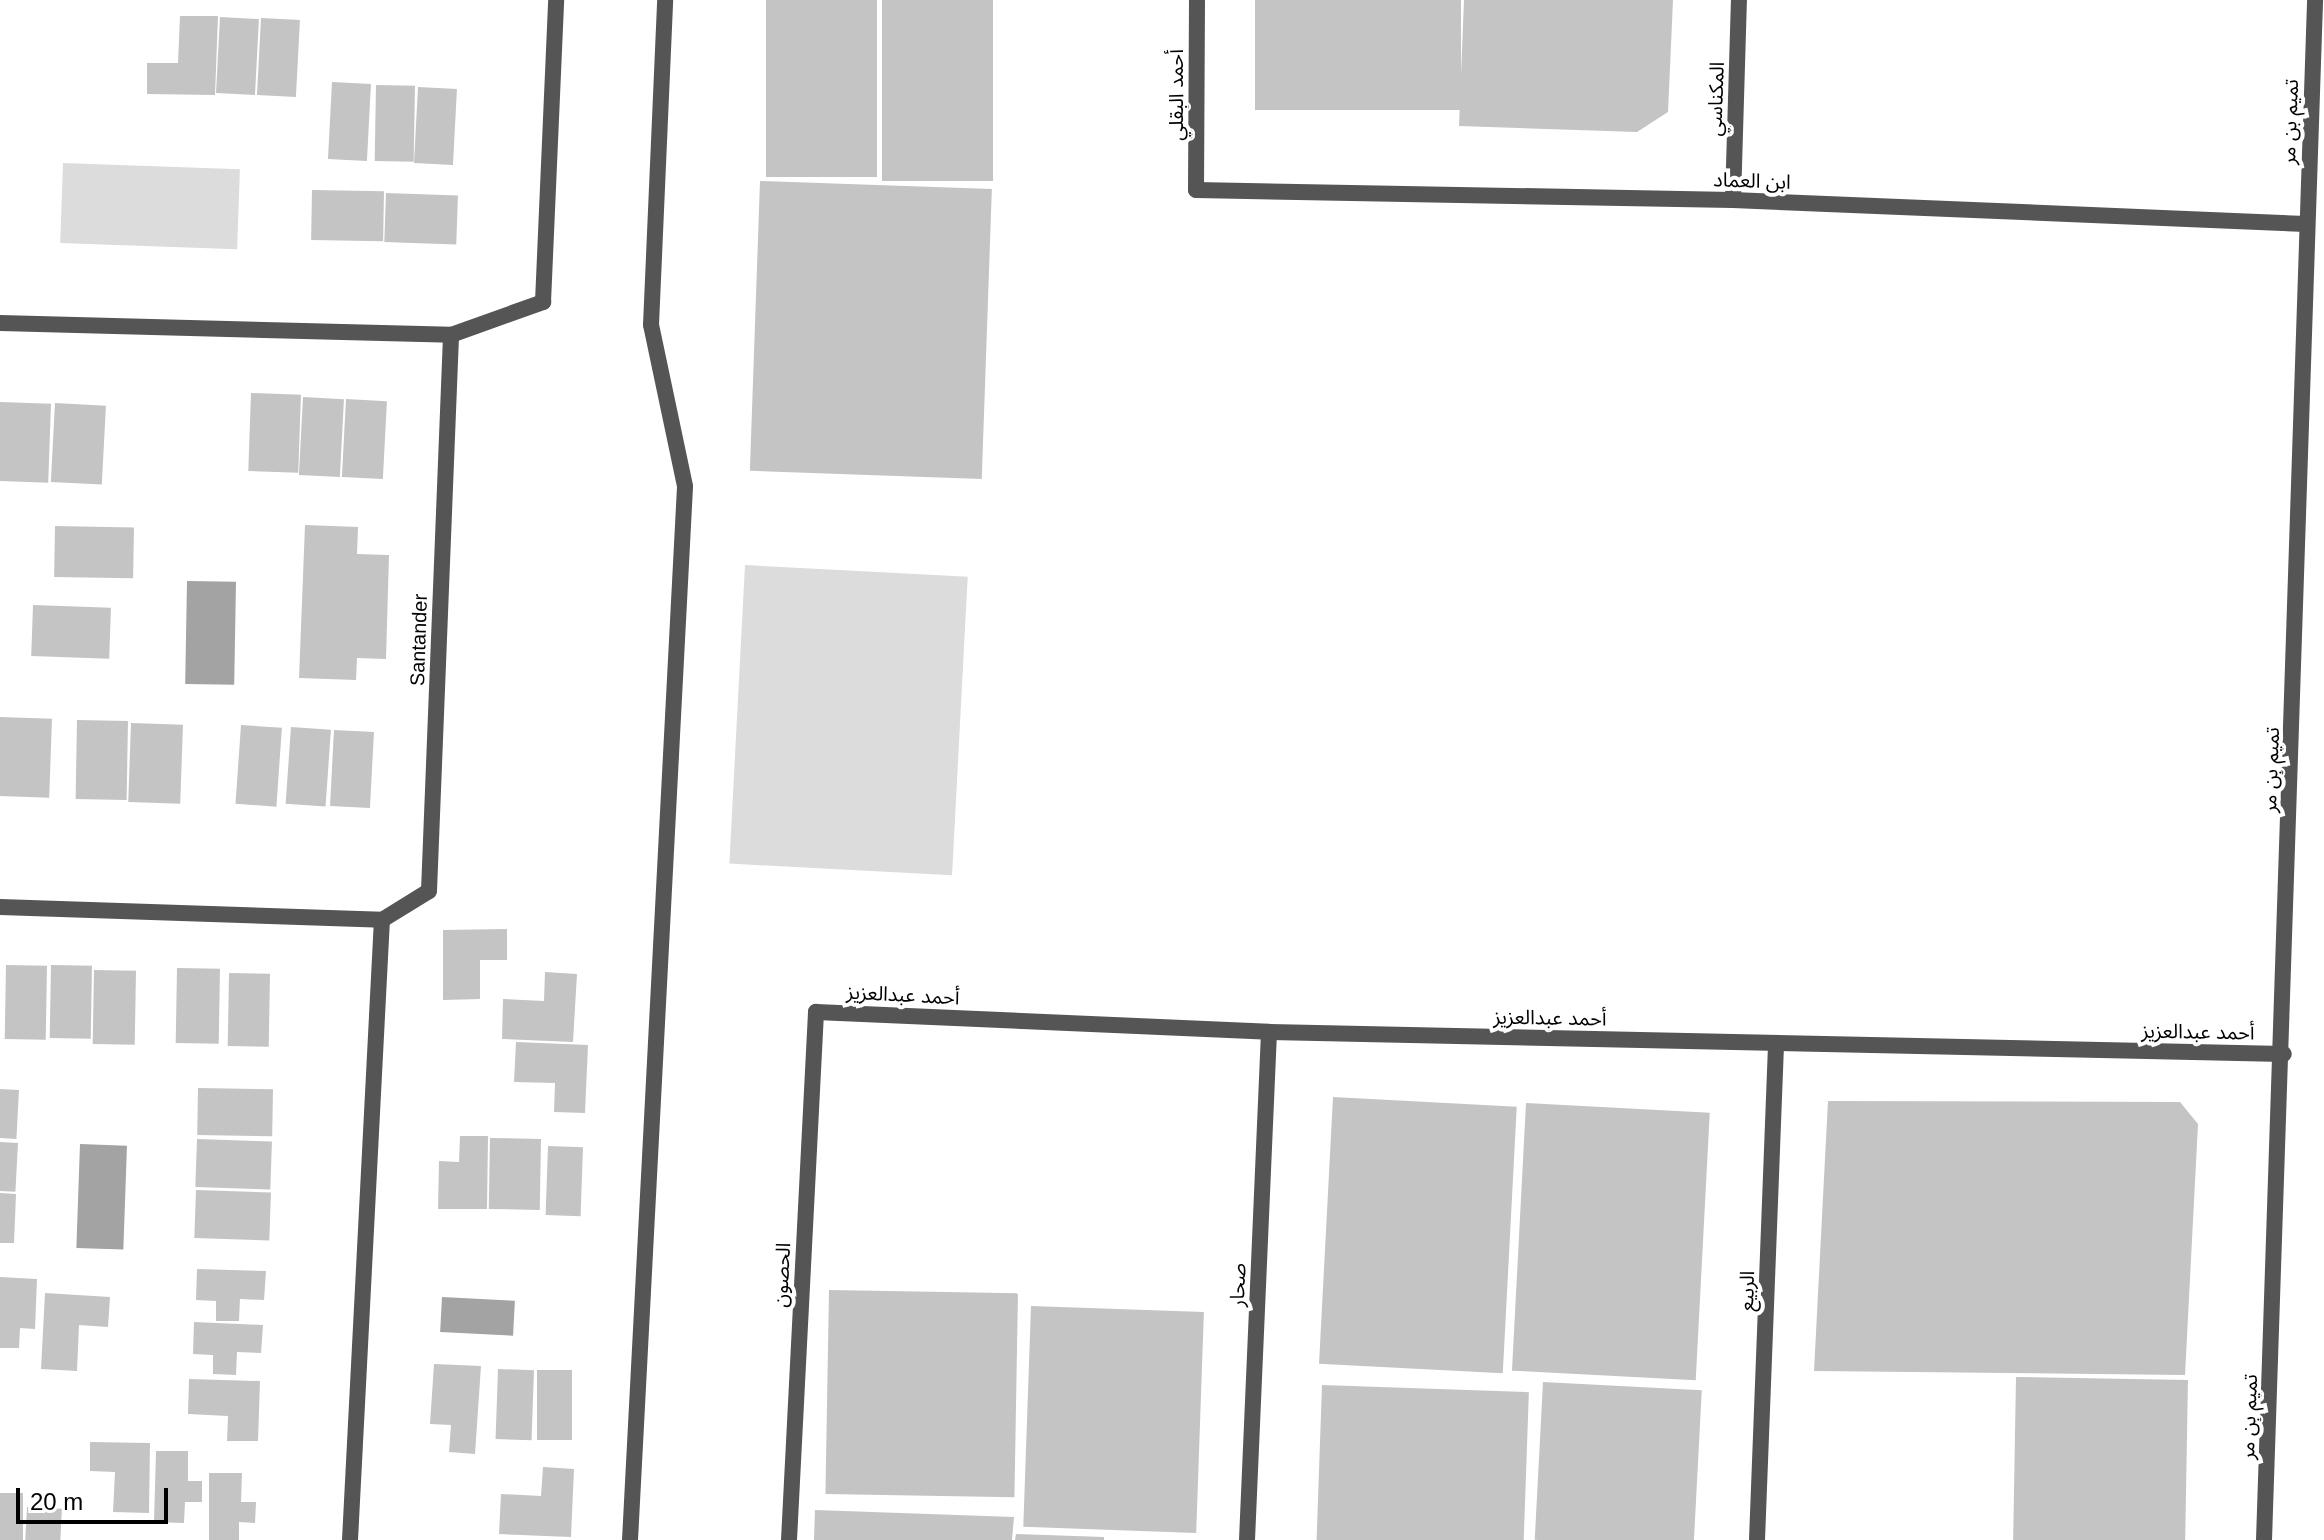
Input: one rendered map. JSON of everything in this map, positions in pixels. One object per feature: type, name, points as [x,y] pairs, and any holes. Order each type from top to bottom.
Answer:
[{"type":"street","points":[[0,323],[451,335],[543,302],[556,0]]},
{"type":"street","points":[[630,1540],[685,486],[651,325],[665,0]]},
{"type":"street","name":"أحمد البقلي","points":[[1196,190],[1197,0]]},
{"type":"street","name":"المكناسي","points":[[1733,200],[1739,0]]},
{"type":"street","name":"تميم بن مر","points":[[2264,1540],[2284,1054],[2306,224],[2315,0]]},
{"type":"street","name":"ابن العماد","points":[[1196,190],[1733,200],[2306,224]]},
{"type":"street","name":"Santander","points":[[382,920],[429,891],[451,335]]},
{"type":"street","points":[[0,907],[382,920],[350,1540]]},
{"type":"street","name":"أحمد عبدالعزيز","points":[[816,1012],[1269,1032],[2284,1054]]},
{"type":"street","name":"الحصون","points":[[789,1540],[816,1012]]},
{"type":"street","name":"صحار","points":[[1247,1540],[1269,1032]]},
{"type":"street","name":"الربيع","points":[[1757,1540],[1776,1043]]},
{"type":"shaded area","points":[[63,163],[240,169],[237,249],[60,243]]},
{"type":"shaded area","points":[[745,565],[968,577],[952,875],[729,864]]},
{"type":"shaded area","points":[[187,581],[236,582],[234,685],[185,684]]},
{"type":"shaded area","points":[[80,1144],[127,1146],[123,1250],[76,1248]]},
{"type":"shaded area","points":[[442,1297],[515,1301],[513,1336],[440,1332]]},
{"type":"building","points":[[766,0],[877,0],[877,177],[766,177]]},
{"type":"building","points":[[882,0],[993,0],[993,181],[882,181]]},
{"type":"building","points":[[1255,0],[1461,0],[1461,110],[1255,110]]},
{"type":"building","points":[[1464,0],[1673,0],[1668,112],[1637,132],[1459,126]]},
{"type":"building","points":[[180,16],[218,16],[215,95],[147,94],[147,63],[178,63]]},
{"type":"building","points":[[220,17],[259,19],[255,95],[216,93]]},
{"type":"building","points":[[261,18],[300,20],[296,97],[257,95]]},
{"type":"building","points":[[332,82],[371,84],[367,161],[328,159]]},
{"type":"building","points":[[376,85],[415,86],[414,162],[375,161]]},
{"type":"building","points":[[418,87],[457,89],[453,165],[414,163]]},
{"type":"building","points":[[760,181],[992,189],[982,479],[750,471]]},
{"type":"building","points":[[312,190],[384,191],[383,241],[311,240]]},
{"type":"building","points":[[386,193],[458,196],[456,244],[384,242]]},
{"type":"building","points":[[251,393],[301,395],[298,473],[248,471]]},
{"type":"building","points":[[303,397],[344,399],[340,477],[299,475]]},
{"type":"building","points":[[346,399],[387,401],[383,479],[342,477]]},
{"type":"building","points":[[0,402],[51,404],[48,483],[0,481]]},
{"type":"building","points":[[55,403],[106,406],[102,485],[51,482]]},
{"type":"building","points":[[305,525],[358,527],[357,554],[389,555],[386,659],[357,658],[356,680],[299,678]]},
{"type":"building","points":[[55,526],[134,527],[133,578],[54,577]]},
{"type":"building","points":[[33,605],[111,608],[109,659],[31,656]]},
{"type":"building","points":[[0,717],[52,719],[49,798],[0,796]]},
{"type":"building","points":[[77,720],[128,721],[127,800],[76,799]]},
{"type":"building","points":[[131,723],[183,725],[180,804],[128,802]]},
{"type":"building","points":[[241,725],[282,728],[276,807],[235,804]]},
{"type":"building","points":[[291,727],[331,730],[326,807],[286,804]]},
{"type":"building","points":[[334,730],[374,732],[370,808],[330,806]]},
{"type":"building","points":[[507,929],[507,960],[480,960],[480,999],[443,1000],[443,930]]},
{"type":"building","points":[[6,965],[47,966],[46,1040],[5,1039]]},
{"type":"building","points":[[51,965],[92,966],[91,1039],[50,1038]]},
{"type":"building","points":[[177,968],[220,969],[219,1044],[176,1043]]},
{"type":"building","points":[[94,970],[136,971],[135,1045],[93,1044]]},
{"type":"building","points":[[545,972],[577,974],[573,1042],[502,1039],[503,999],[544,1001]]},
{"type":"building","points":[[229,973],[270,974],[269,1047],[228,1046]]},
{"type":"building","points":[[516,1042],[588,1045],[585,1113],[554,1112],[555,1083],[514,1082]]},
{"type":"building","points":[[198,1088],[273,1089],[272,1136],[197,1135]]},
{"type":"building","points":[[0,1089],[19,1090],[16,1139],[0,1138]]},
{"type":"building","points":[[1333,1097],[1517,1107],[1503,1373],[1319,1364]]},
{"type":"building","points":[[1828,1101],[2180,1102],[2198,1124],[2185,1375],[1814,1371]]},
{"type":"building","points":[[1526,1103],[1710,1113],[1696,1380],[1512,1371]]},
{"type":"building","points":[[460,1136],[488,1136],[487,1209],[438,1209],[439,1161],[459,1162]]},
{"type":"building","points":[[490,1138],[541,1139],[540,1210],[489,1209]]},
{"type":"building","points":[[197,1139],[272,1142],[270,1190],[195,1187]]},
{"type":"building","points":[[0,1142],[18,1143],[15,1192],[0,1191]]},
{"type":"building","points":[[548,1146],[583,1147],[581,1216],[546,1215]]},
{"type":"building","points":[[196,1190],[271,1193],[269,1241],[194,1238]]},
{"type":"building","points":[[0,1193],[16,1194],[14,1243],[0,1243]]},
{"type":"building","points":[[197,1269],[266,1271],[264,1300],[240,1299],[239,1321],[216,1321],[216,1301],[196,1300]]},
{"type":"building","points":[[0,1277],[37,1279],[35,1329],[20,1328],[19,1348],[0,1348]]},
{"type":"building","points":[[829,1290],[1018,1293],[1014,1497],[825,1494]]},
{"type":"building","points":[[45,1293],[110,1297],[108,1327],[79,1325],[77,1371],[41,1369]]},
{"type":"building","points":[[1031,1306],[1204,1312],[1196,1533],[1023,1527]]},
{"type":"building","points":[[194,1322],[263,1325],[261,1353],[237,1352],[236,1375],[213,1374],[213,1355],[193,1354]]},
{"type":"building","points":[[434,1364],[481,1366],[475,1454],[449,1452],[451,1425],[430,1424]]},
{"type":"building","points":[[498,1369],[534,1370],[532,1440],[496,1439]]},
{"type":"building","points":[[537,1370],[572,1370],[572,1440],[537,1440]]},
{"type":"building","points":[[2016,1377],[2188,1380],[2185,1540],[2013,1540]]},
{"type":"building","points":[[189,1379],[260,1381],[258,1441],[227,1441],[228,1416],[188,1414]]},
{"type":"building","points":[[1543,1382],[1702,1390],[1694,1540],[1535,1540]]},
{"type":"building","points":[[1322,1385],[1529,1392],[1524,1540],[1317,1540]]},
{"type":"building","points":[[90,1442],[150,1443],[149,1513],[113,1512],[115,1472],[90,1471]]},
{"type":"building","points":[[156,1451],[188,1451],[188,1481],[202,1481],[202,1502],[185,1502],[184,1523],[154,1522]]},
{"type":"building","points":[[543,1467],[574,1469],[571,1537],[499,1534],[501,1494],[541,1496]]},
{"type":"building","points":[[209,1473],[242,1473],[241,1502],[256,1502],[255,1523],[239,1522],[239,1540],[209,1540]]},
{"type":"building","points":[[0,1493],[23,1493],[23,1540],[0,1540]]},
{"type":"building","points":[[27,1507],[62,1509],[60,1540],[25,1540]]},
{"type":"building","points":[[815,1510],[1014,1517],[1012,1540],[814,1540]]},
{"type":"building","points":[[1016,1534],[1104,1537],[1104,1540],[1015,1540]]}]
